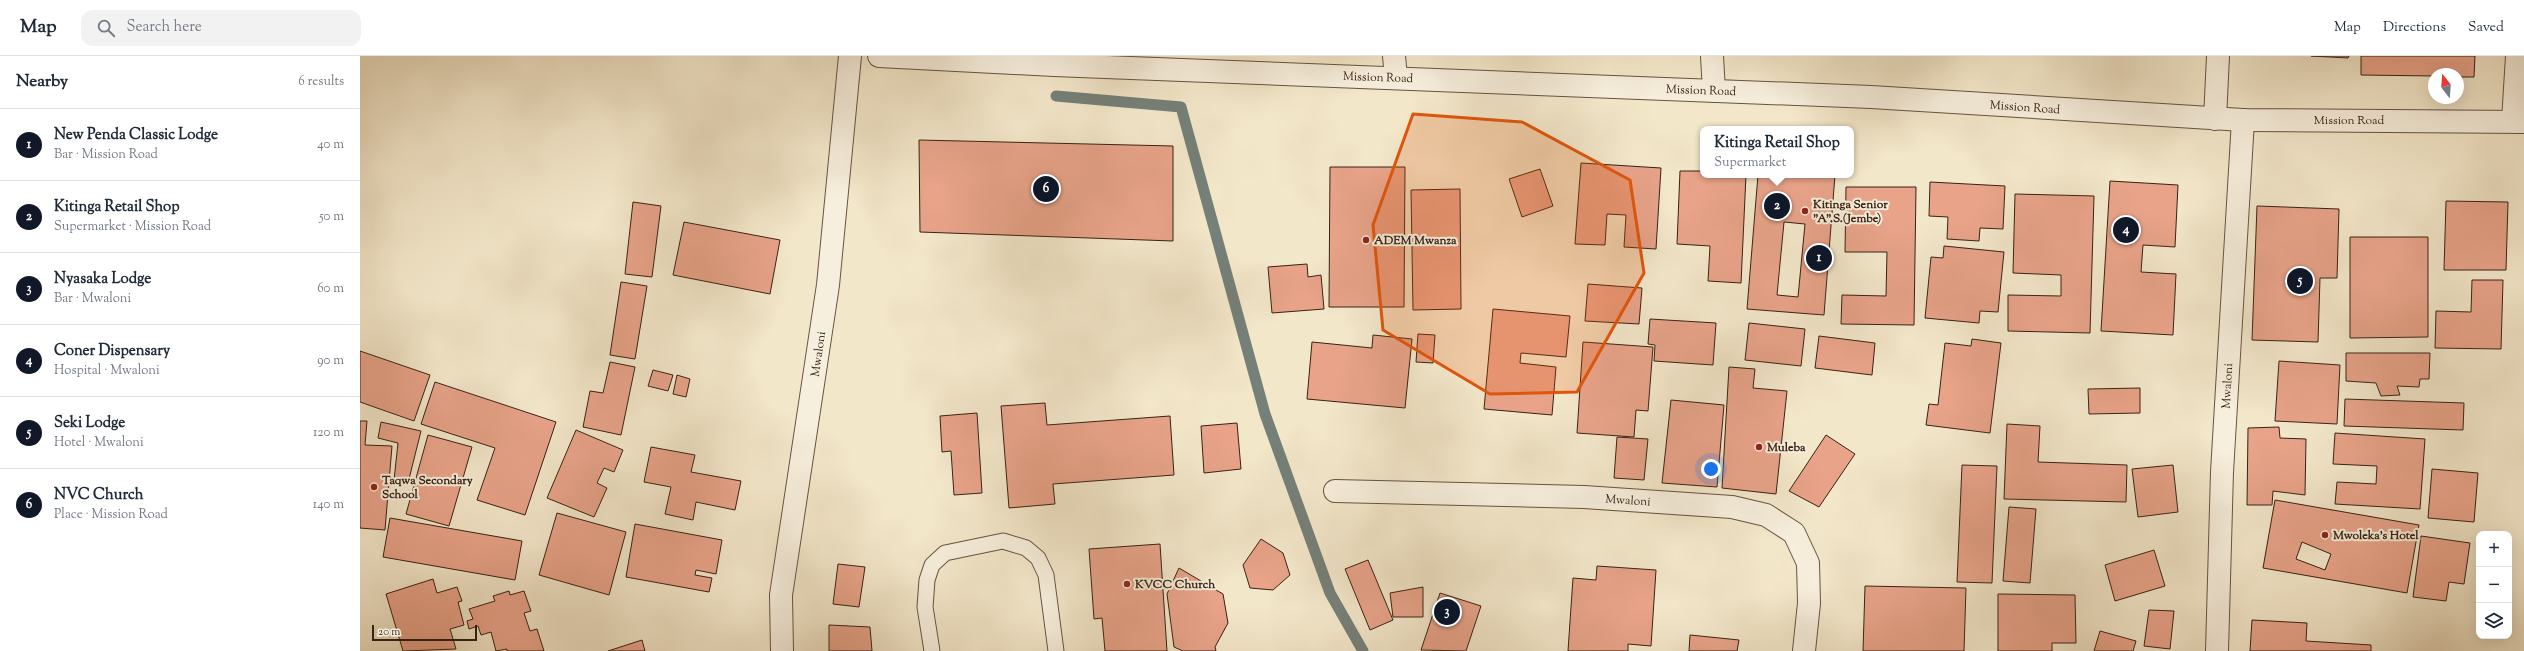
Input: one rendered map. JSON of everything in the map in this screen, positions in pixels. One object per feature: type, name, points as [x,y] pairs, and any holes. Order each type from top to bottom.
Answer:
[{"type":"street","name":"Mwaloni","points":[[782,651],[781,595],[790,549],[828,286],[850,56]]},
{"type":"street","name":"Mission Road","points":[[879,56],[1053,61],[1396,78],[1870,97],[2215,119],[2519,121]]},
{"type":"street","points":[[1394,56],[1396,78]]},
{"type":"street","points":[[1712,56],[1714,91]]},
{"type":"street","points":[[2215,119],[2218,56]]},
{"type":"street","points":[[2517,56],[2519,121]]},
{"type":"street","name":"Mwaloni","points":[[2217,651],[2222,472],[2243,120]]},
{"type":"street","name":"Mwaloni","points":[[1335,491],[1584,497],[1732,507],[1766,515],[1794,533],[1808,564],[1809,603],[1804,651]]},
{"type":"lane","points":[[932,651],[925,607],[926,580],[932,565],[945,553],[1003,541],[1026,548],[1038,558],[1046,575],[1056,651]]},
{"type":"highlighted area","points":[[1413,114],[1522,122],[1630,180],[1644,273],[1577,392],[1490,394],[1383,330],[1373,225]]},
{"type":"building","points":[[2311,56],[2349,56],[2348,58]]},
{"type":"building","points":[[2361,56],[2475,56],[2474,77],[2464,77],[2464,68],[2428,68],[2428,76],[2361,75]]},
{"type":"building","points":[[919,140],[1173,146],[1173,241],[920,232]]},
{"type":"building","points":[[1581,163],[1661,168],[1656,249],[1624,247],[1626,215],[1607,214],[1605,245],[1575,244]]},
{"type":"building","points":[[1330,167],[1405,167],[1404,307],[1329,307]]},
{"type":"building","points":[[1540,169],[1553,206],[1522,217],[1509,179]]},
{"type":"building","points":[[1680,171],[1700,171],[1700,178],[1746,178],[1741,283],[1708,281],[1710,246],[1677,244]]},
{"type":"building","points":[[1758,178],[1835,178],[1824,315],[1747,309]],"holes":[[[1784,222],[1805,224],[1798,297],[1777,295]]]},
{"type":"building","points":[[2110,181],[2178,185],[2175,247],[2143,245],[2141,272],[2176,274],[2173,335],[2101,331]]},
{"type":"building","points":[[1930,182],[2005,186],[2003,229],[1980,228],[1979,241],[1947,239],[1948,217],[1929,216]]},
{"type":"building","points":[[1846,187],[1916,187],[1914,325],[1841,324],[1842,295],[1886,296],[1887,252],[1845,252]]},
{"type":"building","points":[[1460,189],[1461,309],[1413,310],[1411,190]]},
{"type":"building","points":[[2015,194],[2094,196],[2090,333],[2008,331],[2008,295],[2061,296],[2061,275],[2013,273]]},
{"type":"building","points":[[2446,201],[2508,202],[2506,270],[2444,270]]},
{"type":"building","points":[[633,202],[661,206],[652,277],[625,274]]},
{"type":"building","points":[[2257,206],[2339,209],[2337,278],[2320,278],[2318,342],[2252,340]]},
{"type":"building","points":[[684,222],[780,240],[770,294],[673,275]]},
{"type":"building","points":[[2350,237],[2428,237],[2428,337],[2350,338]]},
{"type":"building","points":[[1944,246],[2004,252],[1998,312],[1980,311],[1979,323],[1925,318],[1931,257],[1943,258]]},
{"type":"building","points":[[1307,264],[1308,277],[1321,275],[1324,309],[1272,313],[1268,267]]},
{"type":"building","points":[[2472,280],[2503,280],[2501,349],[2435,348],[2436,311],[2471,312]]},
{"type":"building","points":[[621,282],[647,286],[635,359],[610,355]]},
{"type":"building","points":[[1588,284],[1642,288],[1639,324],[1585,321]]},
{"type":"building","points":[[1493,309],[1570,316],[1566,357],[1521,353],[1520,363],[1556,367],[1552,415],[1484,409]]},
{"type":"building","points":[[1650,319],[1716,323],[1713,365],[1654,361],[1655,345],[1648,344]]},
{"type":"building","points":[[1749,323],[1805,329],[1801,366],[1745,360]]},
{"type":"building","points":[[1418,334],[1435,335],[1433,363],[1416,362]]},
{"type":"building","points":[[1373,335],[1412,339],[1405,408],[1307,399],[1312,342],[1372,348]]},
{"type":"building","points":[[1819,336],[1875,343],[1872,375],[1815,368]]},
{"type":"building","points":[[1972,339],[2001,343],[1990,433],[1926,425],[1929,404],[1938,405],[1945,343],[1971,346]]},
{"type":"building","points":[[1583,342],[1653,347],[1648,411],[1636,410],[1634,437],[1577,433]]},
{"type":"building","points":[[360,351],[430,375],[414,421],[360,402]]},
{"type":"building","points":[[2346,353],[2430,353],[2429,379],[2420,379],[2419,387],[2397,386],[2400,395],[2381,396],[2376,383],[2346,381]]},
{"type":"building","points":[[2279,361],[2340,365],[2337,424],[2275,421]]},
{"type":"building","points":[[610,362],[635,367],[621,435],[583,427],[590,391],[603,393]]},
{"type":"building","points":[[1729,367],[1755,369],[1753,388],[1787,391],[1776,494],[1722,488]]},
{"type":"building","points":[[653,370],[673,375],[668,391],[648,386]]},
{"type":"building","points":[[677,375],[690,379],[686,397],[673,394]]},
{"type":"building","points":[[435,382],[556,422],[525,515],[477,500],[495,448],[421,424]]},
{"type":"building","points":[[2140,388],[2140,413],[2089,414],[2088,389]]},
{"type":"building","points":[[2345,399],[2464,403],[2463,430],[2344,426]]},
{"type":"building","points":[[1671,400],[1724,405],[1717,487],[1662,483]]},
{"type":"building","points":[[1045,403],[1047,425],[1170,416],[1174,475],[1053,484],[1055,504],[1009,508],[1001,406]]},
{"type":"building","points":[[977,413],[982,493],[954,495],[951,451],[942,452],[940,416]]},
{"type":"building","name":"Taqwa Secondary School","points":[[360,421],[367,421],[365,445],[392,446],[385,530],[360,528]]},
{"type":"building","points":[[381,422],[421,431],[408,483],[394,480],[398,443],[378,438]]},
{"type":"building","points":[[1237,423],[1241,469],[1204,473],[1201,426]]},
{"type":"building","points":[[2007,424],[2040,426],[2038,462],[2127,465],[2126,502],[2004,499]]},
{"type":"building","points":[[2279,427],[2280,438],[2306,439],[2305,495],[2273,491],[2272,505],[2247,505],[2248,428]]},
{"type":"building","points":[[576,430],[623,450],[614,472],[604,468],[597,483],[607,488],[594,517],[547,498]]},
{"type":"building","points":[[2335,433],[2425,439],[2420,509],[2335,504],[2337,482],[2376,484],[2377,466],[2333,464]]},
{"type":"building","points":[[428,435],[472,447],[449,526],[406,514]]},
{"type":"building","points":[[1826,435],[1855,454],[1819,507],[1789,491]]},
{"type":"building","points":[[1617,437],[1648,439],[1644,480],[1614,478]]},
{"type":"building","points":[[651,447],[695,455],[691,472],[741,481],[735,510],[696,502],[693,520],[665,514],[671,487],[644,482]]},
{"type":"building","points":[[1962,465],[1997,466],[1992,583],[1957,582]]},
{"type":"building","points":[[2173,465],[2178,512],[2138,517],[2132,469]]},
{"type":"building","points":[[2432,469],[2478,473],[2474,522],[2428,518]]},
{"type":"building","points":[[2275,500],[2419,525],[2407,593],[2263,568]],"holes":[[[2302,542],[2331,554],[2325,570],[2296,559]]]},
{"type":"building","points":[[2009,507],[2036,509],[2030,583],[2003,581]]},
{"type":"building","points":[[557,513],[626,532],[609,595],[539,575]]},
{"type":"building","points":[[390,518],[522,541],[515,580],[383,557]]},
{"type":"building","points":[[635,524],[722,540],[716,574],[696,570],[695,575],[712,578],[709,592],[626,577]]},
{"type":"building","points":[[2421,536],[2470,543],[2464,584],[2449,582],[2446,601],[2413,597]]},
{"type":"building","points":[[1261,539],[1283,553],[1290,575],[1273,590],[1250,588],[1243,565]]},
{"type":"building","name":"KVCC Church","points":[[1160,544],[1167,651],[1105,651],[1102,618],[1094,619],[1089,549]]},
{"type":"building","points":[[2154,550],[2165,586],[2115,601],[2105,565]]},
{"type":"building","points":[[1368,560],[1393,620],[1370,630],[1345,569]]},
{"type":"building","points":[[838,564],[865,567],[859,607],[833,604]]},
{"type":"building","points":[[1597,566],[1656,570],[1651,646],[1628,644],[1628,651],[1568,651],[1573,578],[1596,580]]},
{"type":"building","points":[[1179,568],[1223,594],[1228,623],[1215,647],[1216,651],[1183,651],[1174,647],[1167,594]]},
{"type":"building","points":[[433,579],[437,593],[457,587],[462,601],[458,602],[464,625],[450,629],[456,649],[403,651],[386,594]]},
{"type":"building","points":[[1865,586],[1966,588],[1964,651],[1863,651]]},
{"type":"building","points":[[1423,587],[1423,617],[1393,617],[1390,593]]},
{"type":"building","points":[[509,591],[510,595],[524,591],[531,611],[524,613],[530,631],[537,629],[544,651],[507,651],[507,649],[496,651],[491,632],[481,635],[478,626],[469,629],[467,621],[473,619],[469,609],[495,601],[493,596]]},
{"type":"building","points":[[1440,593],[1481,606],[1466,651],[1421,650]]},
{"type":"building","points":[[1998,594],[2075,595],[2076,643],[2052,643],[2052,651],[1998,651]]},
{"type":"building","points":[[2149,610],[2174,611],[2170,649],[2144,646]]},
{"type":"building","points":[[2252,620],[2307,623],[2306,641],[2371,645],[2371,651],[2250,651]]},
{"type":"building","points":[[829,625],[870,627],[872,651],[829,651]]},
{"type":"building","points":[[2100,631],[2136,641],[2133,651],[2094,651]]},
{"type":"building","points":[[1690,635],[1739,640],[1737,651],[1689,651]]},
{"type":"building","points":[[642,640],[645,651],[608,651]]},
{"type":"waterway","points":[[1056,96],[1181,107],[1265,414],[1330,593],[1363,651]]},
{"type":"place","name":"NVC Church","points":[[1046,189]]},
{"type":"place","name":"Kitinga Retail Shop","points":[[1777,206]]},
{"type":"place","name":"Kitinga Senior \"A\".S.(Jembe)","points":[[1805,211]]},
{"type":"place","name":"Coner Dispensary","points":[[2126,230]]},
{"type":"place","name":"ADEM Mwanza","points":[[1366,240]]},
{"type":"place","name":"New Penda Classic Lodge","points":[[1819,258]]},
{"type":"place","name":"Seki Lodge","points":[[2300,281]]},
{"type":"place","name":"Muleba","points":[[1759,447]]},
{"type":"place","name":"Taqwa Secondary School","points":[[374,487]]},
{"type":"place","name":"Mwoleka's Hotel","points":[[2325,535]]},
{"type":"place","name":"KVCC Church","points":[[1127,584]]},
{"type":"place","name":"Nyasaka Lodge","points":[[1447,612]]}]
